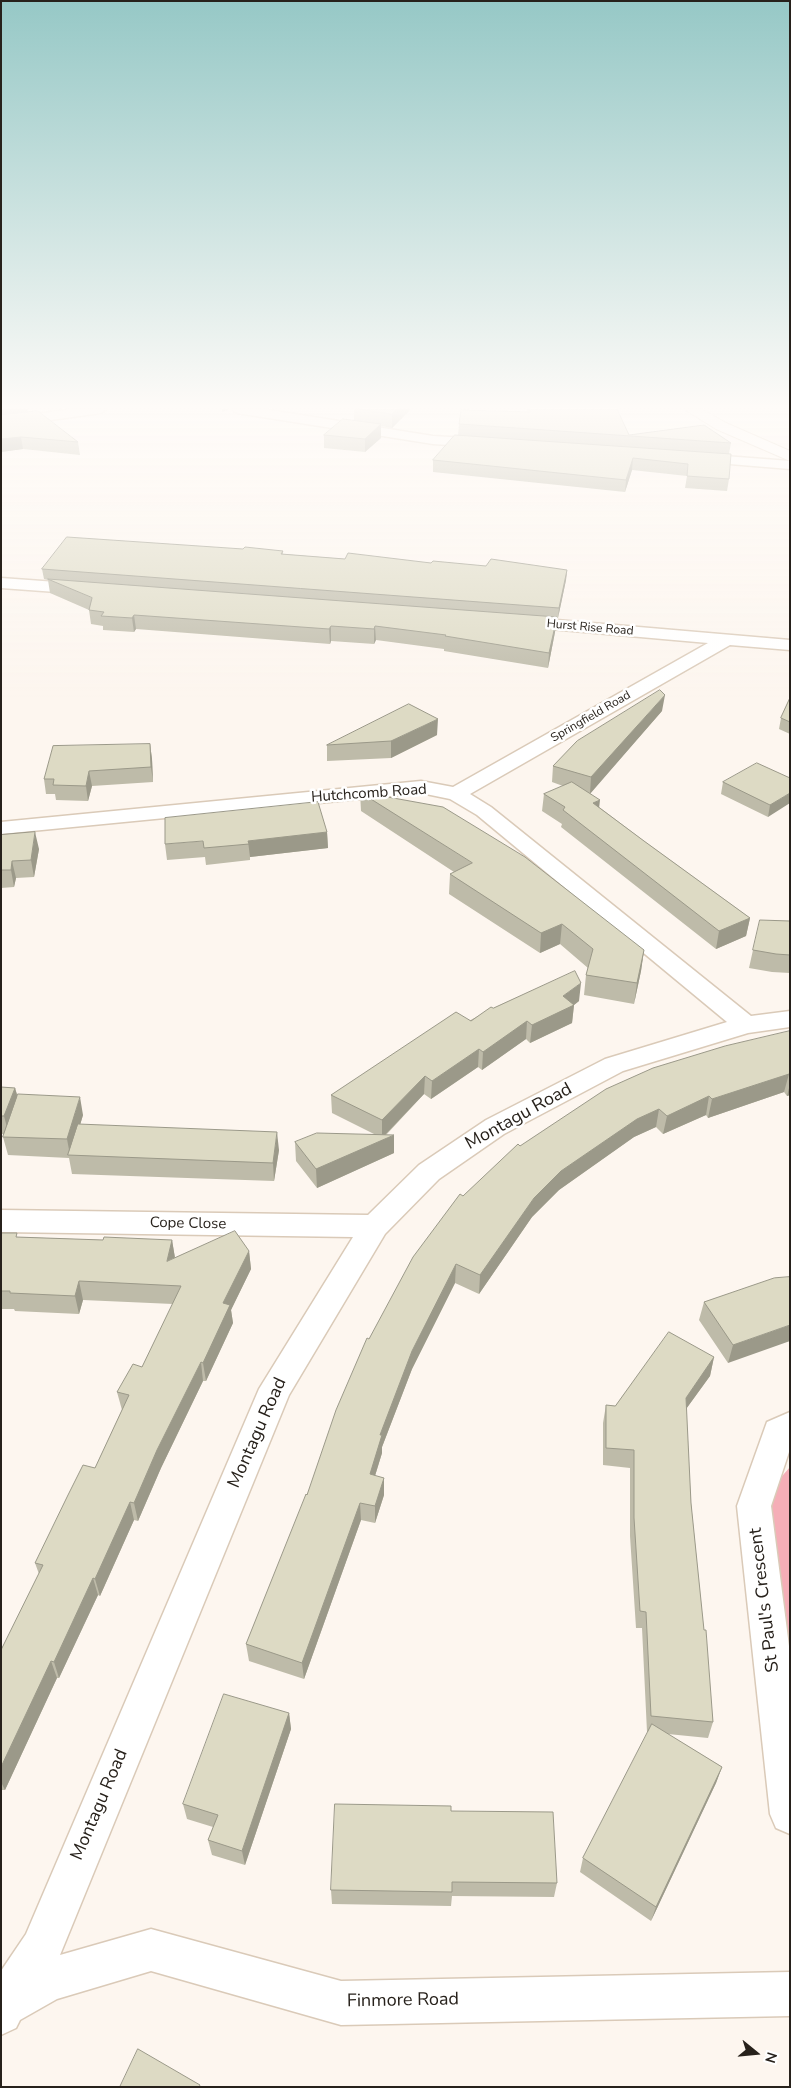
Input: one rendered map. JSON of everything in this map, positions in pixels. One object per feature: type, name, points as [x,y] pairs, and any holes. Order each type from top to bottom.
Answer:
[{"type":"street","points":[[1,583],[99,590]]},
{"type":"street","name":"Hurst Rise Road","points":[[507,620],[790,645]]},
{"type":"street","name":"Springfield Road","points":[[456,794],[726,640]]},
{"type":"street","name":"Hutchcomb Road","points":[[1,828],[421,787],[456,794],[484,811],[746,1025]]},
{"type":"street","name":"Montagu Road","points":[[2,2008],[40,1949],[275,1389],[375,1226],[429,1172],[495,1126],[614,1065],[746,1025],[790,1019]]},
{"type":"street","name":"Cope Close","points":[[1,1221],[375,1226]]},
{"type":"street","name":"St Paul's Crescent","points":[[790,1426],[779,1432],[754,1506],[790,1814]]},
{"type":"street","name":"Finmore Road","points":[[2,2008],[48,1980],[151,1950],[342,2003],[790,1994]]},
{"type":"shaded area","points":[[790,1467],[790,1690],[761,1500]]},
{"type":"building","points":[[67,537],[243,549],[245,547],[283,551],[281,554],[345,559],[348,553],[431,563],[433,561],[486,566],[491,559],[567,570],[559,608],[42,569]]},
{"type":"building","points":[[48,579],[557,617],[549,653],[446,635],[375,626],[374,629],[331,626],[329,629],[134,615],[132,618],[101,616],[104,612],[89,610],[92,598]]},
{"type":"building","points":[[660,690],[665,695],[591,777],[553,766],[577,741]]},
{"type":"building","points":[[790,698],[790,722],[781,718]]},
{"type":"building","points":[[409,704],[438,719],[391,741],[327,745]]},
{"type":"building","points":[[150,744],[151,767],[89,771],[86,786],[53,785],[54,779],[44,779],[53,746]]},
{"type":"building","points":[[757,763],[790,778],[790,793],[770,805],[723,782]]},
{"type":"building","points":[[572,782],[600,800],[593,803],[750,918],[719,931],[563,810],[565,807],[544,794]]},
{"type":"building","points":[[360,792],[443,807],[525,857],[644,950],[637,983],[586,975],[593,949],[562,924],[541,933],[450,874],[472,863]]},
{"type":"building","points":[[318,802],[327,832],[248,841],[249,844],[204,848],[203,841],[165,844],[165,818]]},
{"type":"building","points":[[35,832],[31,860],[12,861],[11,870],[1,870],[1,835]]},
{"type":"building","points":[[760,920],[790,921],[790,955],[753,950]]},
{"type":"building","points":[[575,971],[581,983],[563,996],[574,1005],[532,1025],[527,1021],[483,1052],[479,1049],[432,1081],[425,1076],[382,1120],[331,1095],[456,1012],[471,1021],[491,1007],[493,1008]]},
{"type":"building","points":[[790,1031],[790,1075],[712,1099],[709,1096],[667,1116],[659,1109],[637,1119],[561,1171],[534,1198],[480,1275],[456,1264],[412,1351],[380,1435],[382,1435],[370,1474],[384,1478],[375,1506],[360,1503],[302,1663],[246,1644],[307,1495],[336,1410],[367,1338],[369,1339],[413,1257],[460,1194],[463,1196],[518,1144],[520,1146],[606,1089],[653,1068],[725,1046]]},
{"type":"building","points":[[1,1087],[15,1088],[4,1116],[1,1116]]},
{"type":"building","points":[[18,1094],[80,1097],[67,1139],[3,1137]]},
{"type":"building","points":[[78,1124],[277,1132],[273,1163],[68,1155]]},
{"type":"building","points":[[317,1133],[394,1135],[316,1169],[295,1142]]},
{"type":"building","points":[[235,1231],[249,1251],[223,1303],[230,1305],[203,1363],[201,1362],[157,1450],[134,1503],[130,1502],[54,1662],[51,1661],[1,1767],[1,1650],[43,1565],[35,1563],[83,1465],[95,1468],[129,1395],[117,1392],[133,1364],[142,1367],[181,1286],[79,1281],[75,1296],[1,1291],[1,1233],[17,1233],[16,1237],[103,1240],[104,1237],[172,1240],[167,1261]]},
{"type":"building","points":[[790,1277],[790,1325],[733,1345],[704,1302],[774,1278]]},
{"type":"building","points":[[669,1332],[714,1357],[686,1398],[691,1503],[704,1630],[706,1630],[713,1722],[651,1716],[646,1612],[640,1611],[634,1518],[634,1450],[606,1448],[606,1405],[615,1406]]},
{"type":"building","points":[[224,1694],[289,1713],[242,1851],[208,1840],[218,1815],[183,1804]]},
{"type":"building","points":[[652,1724],[722,1767],[656,1907],[583,1858]]},
{"type":"building","points":[[335,1804],[451,1806],[451,1811],[553,1812],[557,1883],[452,1882],[452,1892],[331,1890]]},
{"type":"building","points":[[138,2049],[200,2085],[199,2087],[120,2087]]}]
